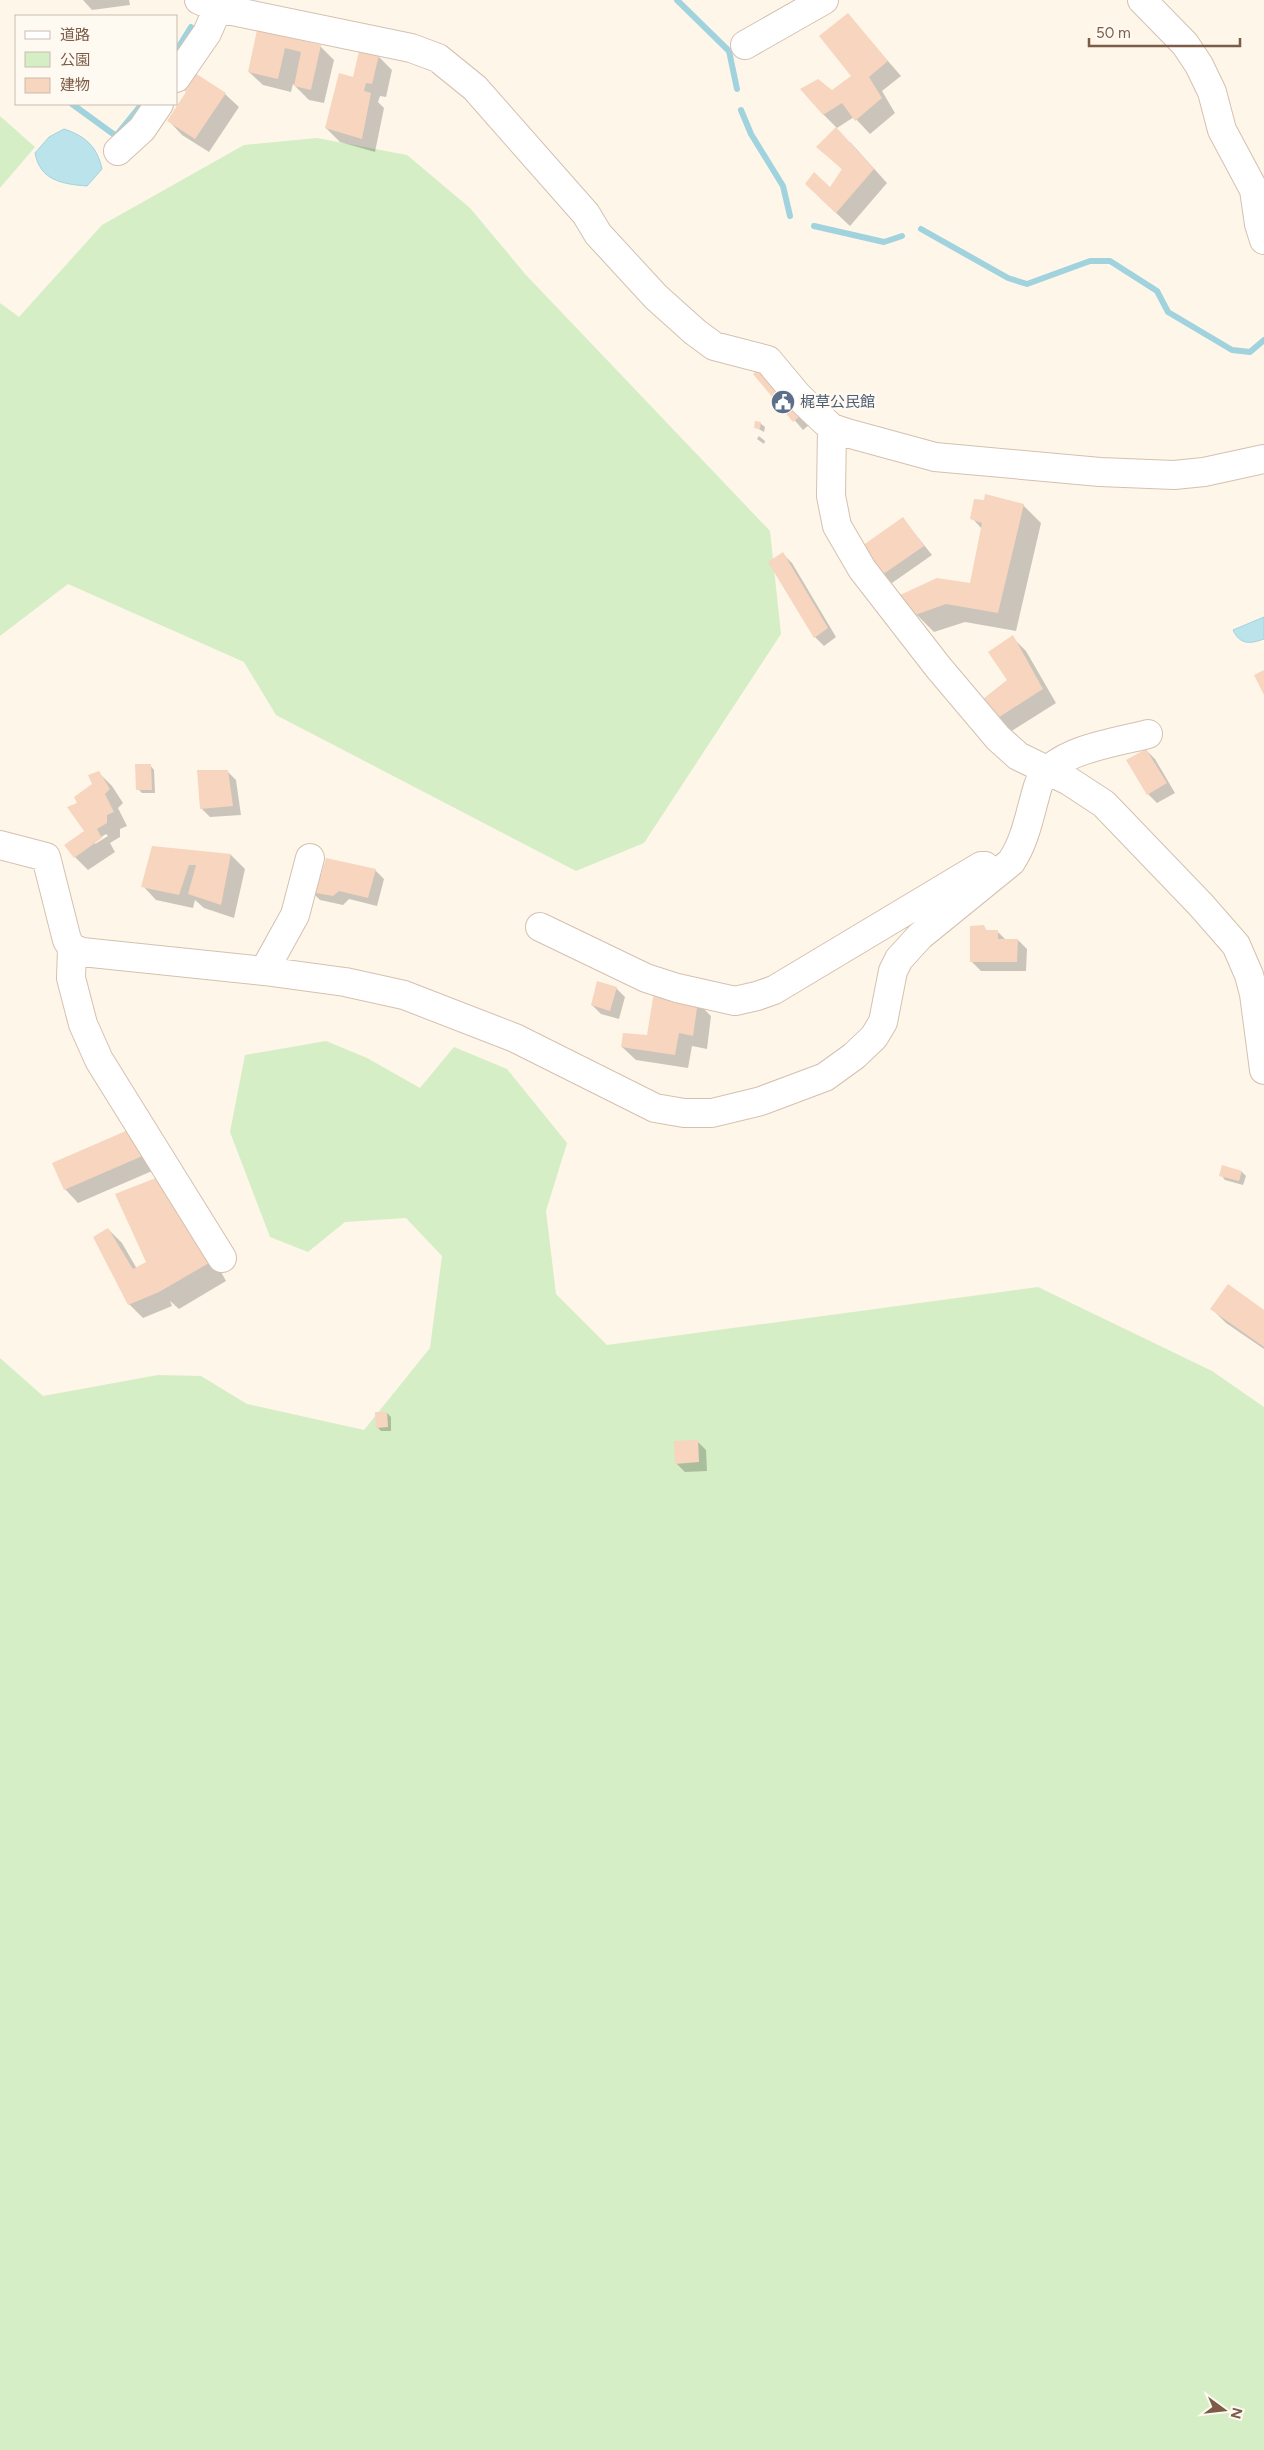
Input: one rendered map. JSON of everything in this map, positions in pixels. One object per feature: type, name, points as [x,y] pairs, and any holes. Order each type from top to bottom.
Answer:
[{"type":"street","points":[[745,45],[824,0]]},
{"type":"street","points":[[1142,0],[1185,44],[1199,65],[1212,92],[1222,130],[1254,190],[1259,224],[1264,240]]},
{"type":"street","points":[[178,75],[207,33],[208,4],[411,48],[438,58],[452,67],[475,88],[586,214],[598,234],[656,296],[695,332],[714,346],[768,360],[798,396],[832,428],[935,457],[1100,472],[1174,475],[1204,472],[1264,459]]},
{"type":"street","points":[[118,151],[142,129],[158,105]]},
{"type":"street","points":[[832,428],[831,496],[838,526],[845,542],[862,569],[938,667],[998,738],[1018,756],[1032,764],[1047,769],[1104,804],[1201,905],[1236,945],[1249,975],[1254,994],[1264,1070]]},
{"type":"street","points":[[0,845],[46,857],[66,940],[72,948],[82,952],[264,971],[345,982],[404,995],[515,1038],[656,1108],[684,1113],[712,1113],[761,1101],[825,1077],[854,1056],[874,1038],[883,1022],[893,972],[899,959],[920,936],[1004,867],[1018,851],[1039,784],[1047,769],[1078,753],[1148,734]]},
{"type":"street","points":[[264,971],[295,915],[310,858]]},
{"type":"street","points":[[540,928],[646,978],[686,990],[735,1001],[745,1000],[774,990],[981,866],[1004,867]]},
{"type":"street","points":[[72,948],[71,978],[83,1024],[99,1060],[222,1258]]},
{"type":"green space","points":[[0,116],[35,147],[0,188]]},
{"type":"green space","points":[[317,138],[407,155],[470,208],[526,275],[770,531],[781,634],[644,843],[576,871],[276,715],[244,662],[68,584],[0,636],[0,303],[19,317],[102,225],[244,145]]},
{"type":"green space","points":[[326,1041],[367,1058],[420,1088],[454,1047],[507,1069],[567,1143],[546,1211],[556,1294],[607,1345],[1038,1287],[1212,1371],[1264,1407],[1264,2450],[0,2450],[0,1358],[43,1396],[158,1375],[201,1376],[247,1404],[364,1430],[430,1348],[442,1256],[406,1218],[345,1222],[308,1252],[270,1237],[230,1132],[245,1055]]},
{"type":"water","points":[[64,129],[78,135],[89,143],[100,161],[102,169],[87,186],[69,184],[54,179],[42,170],[38,162],[35,153],[49,137]]},
{"type":"water","points":[[1264,617],[1264,639],[1254,642],[1242,641],[1233,630]]},
{"type":"building","points":[[848,13],[888,61],[869,77],[882,98],[855,121],[842,103],[823,115],[800,89],[818,79],[832,90],[851,76],[819,36]]},
{"type":"building","points":[[257,30],[321,45],[311,90],[294,86],[301,52],[285,48],[278,79],[248,72]]},
{"type":"building","points":[[359,51],[379,55],[372,84],[366,83],[364,91],[371,93],[362,139],[325,128],[339,73],[353,77]]},
{"type":"building","points":[[195,73],[226,93],[195,139],[167,121],[186,92],[183,90]]},
{"type":"building","points":[[836,127],[874,169],[836,213],[805,184],[814,172],[830,187],[842,169],[816,147]]},
{"type":"building","points":[[758,369],[801,415],[793,422],[753,374]]},
{"type":"building","points":[[755,421],[761,422],[760,429],[754,428]]},
{"type":"building","points":[[985,494],[1024,504],[998,613],[946,604],[915,615],[900,595],[937,578],[970,583],[982,523],[970,519],[974,499],[984,500]]},
{"type":"building","points":[[903,517],[924,546],[882,575],[862,546]]},
{"type":"building","points":[[783,552],[828,628],[814,638],[768,562]]},
{"type":"building","points":[[1013,635],[1043,689],[996,719],[983,699],[1007,680],[988,652]]},
{"type":"building","points":[[1264,670],[1264,695],[1254,675]]},
{"type":"building","points":[[1146,749],[1167,783],[1147,795],[1126,760]]},
{"type":"building","points":[[135,764],[151,764],[152,790],[136,790]]},
{"type":"building","points":[[197,770],[228,770],[233,806],[200,809]]},
{"type":"building","points":[[99,771],[110,789],[105,794],[114,812],[107,815],[107,823],[97,829],[102,838],[74,858],[64,845],[84,831],[67,807],[77,803],[74,797],[92,784],[88,775]]},
{"type":"building","points":[[152,846],[231,854],[221,905],[188,894],[196,865],[189,865],[179,895],[141,887]]},
{"type":"building","points":[[326,858],[376,869],[368,898],[339,891],[333,896],[310,892],[315,875],[321,875]]},
{"type":"building","points":[[984,925],[986,930],[998,930],[998,939],[1018,939],[1017,962],[970,962],[970,926]]},
{"type":"building","points":[[597,981],[617,987],[610,1011],[591,1005]]},
{"type":"building","points":[[654,992],[698,1001],[693,1036],[679,1033],[675,1055],[621,1047],[623,1033],[647,1035]]},
{"type":"building","points":[[135,1127],[147,1154],[64,1190],[52,1163]]},
{"type":"building","points":[[1222,1165],[1242,1171],[1239,1181],[1219,1176]]},
{"type":"building","points":[[161,1176],[209,1263],[159,1292],[128,1305],[93,1237],[108,1228],[133,1269],[146,1262],[115,1194]]},
{"type":"building","points":[[1228,1284],[1264,1310],[1264,1347],[1210,1309]]},
{"type":"building","points":[[375,1412],[387,1412],[388,1427],[376,1428]]},
{"type":"building","points":[[698,1440],[699,1462],[675,1464],[674,1441]]},
{"type":"waterway","points":[[677,0],[729,51],[737,89]]},
{"type":"waterway","points":[[178,48],[191,27]]},
{"type":"waterway","points":[[73,105],[116,136],[141,105]]},
{"type":"waterway","points":[[741,110],[751,134],[783,186],[790,216]]},
{"type":"waterway","points":[[814,226],[884,242],[902,236]]},
{"type":"waterway","points":[[921,229],[1008,278],[1027,284],[1090,261],[1110,261],[1157,291],[1168,312],[1232,350],[1250,352],[1264,340]]},
{"type":"place","name":"梶草公民館","points":[[783,402]]}]
